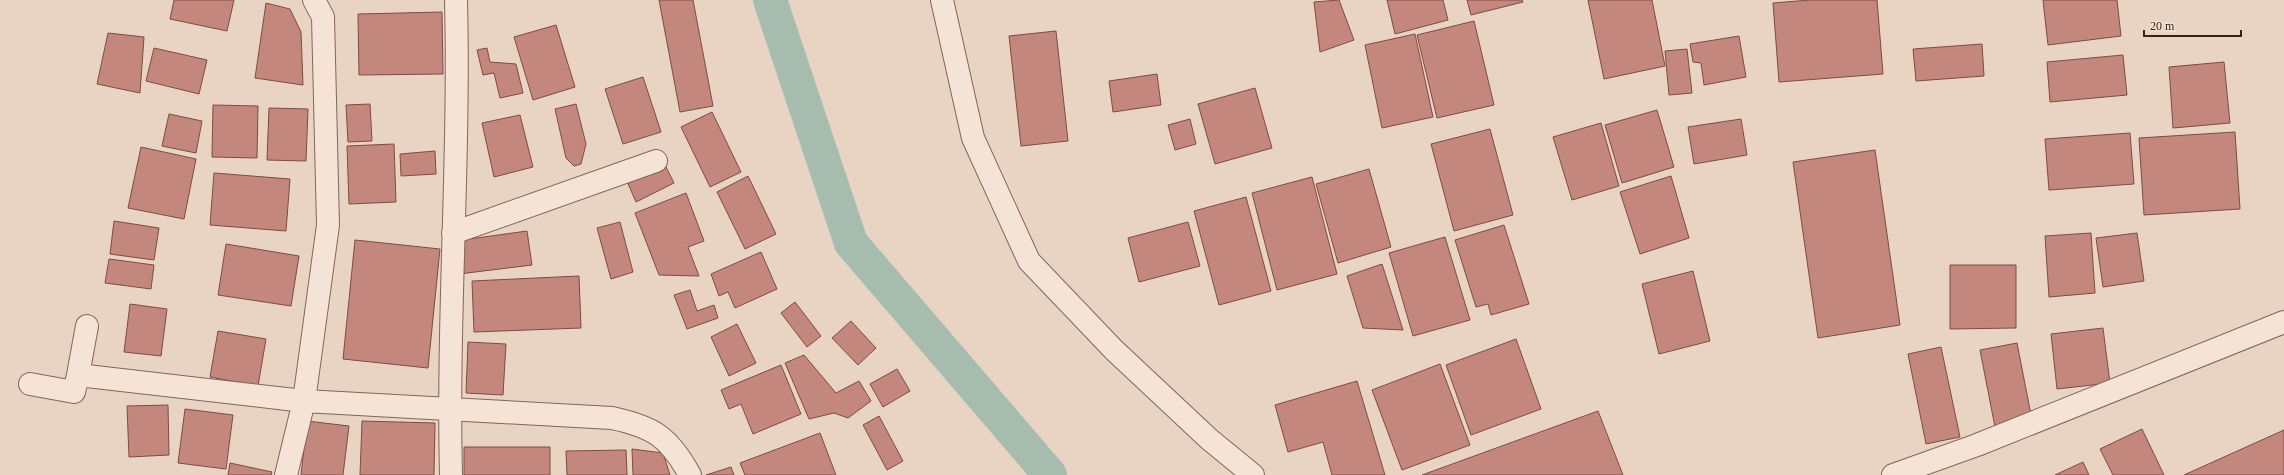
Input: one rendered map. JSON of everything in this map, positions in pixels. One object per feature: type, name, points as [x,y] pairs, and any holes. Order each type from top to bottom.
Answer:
[{"type":"street","points":[[286,475],[304,400],[328,225],[322,17],[314,0]]},
{"type":"street","points":[[451,475],[449,408],[458,76],[456,0]]},
{"type":"street","points":[[942,0],[973,138],[1029,261],[1114,350],[1209,439],[1253,475]]},
{"type":"street","points":[[453,233],[656,161]]},
{"type":"street","points":[[1892,475],[1977,445],[2284,322]]},
{"type":"street","points":[[30,384],[74,392],[87,326]]},
{"type":"street","points":[[78,375],[304,400],[605,417],[640,424],[661,436],[679,456],[690,475]]},
{"type":"building","points":[[174,0],[234,0],[227,31],[170,19]]},
{"type":"building","points":[[659,0],[693,0],[713,106],[680,112]]},
{"type":"building","points":[[1339,0],[1354,40],[1320,52],[1314,2]]},
{"type":"building","points":[[1387,0],[1443,0],[1448,20],[1395,34]]},
{"type":"building","points":[[1467,0],[1522,0],[1523,2],[1471,15]]},
{"type":"building","points":[[1588,0],[1652,0],[1665,66],[1604,79]]},
{"type":"building","points":[[1810,0],[1877,0],[1883,74],[1779,82],[1773,3]]},
{"type":"building","points":[[2043,0],[2117,0],[2121,36],[2048,45]]},
{"type":"building","points":[[266,3],[290,9],[301,32],[303,85],[255,78]]},
{"type":"building","points":[[442,12],[443,74],[359,75],[358,14]]},
{"type":"building","points":[[1474,21],[1494,105],[1437,118],[1417,35]]},
{"type":"building","points":[[556,25],[575,87],[533,100],[514,37]]},
{"type":"building","points":[[1056,31],[1068,141],[1021,146],[1009,36]]},
{"type":"building","points":[[108,33],[144,37],[140,93],[97,84]]},
{"type":"building","points":[[1415,34],[1433,117],[1382,128],[1365,45]]},
{"type":"building","points":[[1739,36],[1746,77],[1704,85],[1701,63],[1693,62],[1690,44]]},
{"type":"building","points":[[1982,44],[1984,76],[1916,81],[1913,49]]},
{"type":"building","points":[[154,48],[207,60],[199,94],[146,81]]},
{"type":"building","points":[[487,48],[490,62],[516,64],[523,93],[500,98],[494,73],[483,75],[477,50]]},
{"type":"building","points":[[1687,49],[1692,93],[1669,95],[1665,51]]},
{"type":"building","points":[[2123,55],[2127,95],[2050,102],[2047,62]]},
{"type":"building","points":[[2224,62],[2230,123],[2173,128],[2169,67]]},
{"type":"building","points":[[1157,74],[1161,105],[1113,112],[1109,81]]},
{"type":"building","points":[[643,77],[661,132],[623,144],[605,89]]},
{"type":"building","points":[[1255,88],[1272,148],[1215,164],[1198,104]]},
{"type":"building","points":[[370,104],[372,141],[348,142],[346,105]]},
{"type":"building","points":[[576,104],[586,144],[581,164],[574,166],[566,158],[555,109]]},
{"type":"building","points":[[213,105],[258,106],[257,158],[212,157]]},
{"type":"building","points":[[269,108],[308,109],[306,161],[267,160]]},
{"type":"building","points":[[1657,110],[1674,167],[1622,183],[1605,125]]},
{"type":"building","points":[[712,112],[741,172],[710,187],[681,127]]},
{"type":"building","points":[[169,114],[202,121],[196,153],[162,146]]},
{"type":"building","points":[[520,115],[533,167],[494,177],[482,123]]},
{"type":"building","points":[[1190,119],[1196,144],[1175,150],[1168,125]]},
{"type":"building","points":[[1741,119],[1747,155],[1694,164],[1688,127]]},
{"type":"building","points":[[1601,123],[1619,186],[1572,200],[1553,137]]},
{"type":"building","points":[[1490,129],[1513,215],[1454,231],[1431,144]]},
{"type":"building","points":[[2235,132],[2240,209],[2144,215],[2139,138]]},
{"type":"building","points":[[2130,133],[2134,184],[2049,190],[2045,139]]},
{"type":"building","points":[[394,144],[396,202],[349,204],[347,146]]},
{"type":"building","points":[[141,147],[196,159],[184,219],[128,208]]},
{"type":"building","points":[[1875,150],[1900,325],[1818,338],[1793,162]]},
{"type":"building","points":[[435,151],[436,174],[401,176],[400,154]]},
{"type":"building","points":[[663,161],[674,183],[636,202],[626,179]]},
{"type":"building","points":[[1369,169],[1391,247],[1338,263],[1316,184]]},
{"type":"building","points":[[214,173],[290,179],[286,231],[210,225]]},
{"type":"building","points":[[748,176],[776,234],[745,249],[717,192]]},
{"type":"building","points":[[1671,176],[1689,238],[1640,254],[1620,192]]},
{"type":"building","points":[[1312,177],[1337,274],[1277,290],[1252,193]]},
{"type":"building","points":[[686,193],[704,241],[688,247],[699,276],[659,275],[635,213]]},
{"type":"building","points":[[1246,197],[1271,291],[1219,305],[1194,211]]},
{"type":"building","points":[[114,221],[159,228],[154,260],[110,254]]},
{"type":"building","points":[[620,222],[633,272],[611,279],[597,228]]},
{"type":"building","points":[[1188,222],[1200,266],[1139,282],[1128,238]]},
{"type":"building","points":[[1504,225],[1529,304],[1491,315],[1488,304],[1476,307],[1455,240]]},
{"type":"building","points":[[527,231],[532,265],[459,274],[455,241]]},
{"type":"building","points":[[2091,233],[2095,293],[2049,297],[2045,236]]},
{"type":"building","points":[[2137,233],[2144,281],[2103,287],[2096,238]]},
{"type":"building","points":[[1445,237],[1470,320],[1413,336],[1389,253]]},
{"type":"building","points":[[355,240],[440,249],[428,368],[343,359]]},
{"type":"building","points":[[226,244],[299,256],[291,306],[218,295]]},
{"type":"building","points":[[761,252],[777,289],[735,308],[728,292],[719,296],[711,274]]},
{"type":"building","points":[[109,259],[154,265],[151,289],[105,283]]},
{"type":"building","points":[[1382,264],[1403,330],[1363,328],[1347,276]]},
{"type":"building","points":[[1950,265],[2016,265],[2016,328],[1950,329]]},
{"type":"building","points":[[1693,271],[1710,341],[1659,354],[1642,284]]},
{"type":"building","points":[[579,276],[581,328],[474,332],[472,281]]},
{"type":"building","points":[[690,290],[697,311],[714,305],[718,318],[687,329],[674,295]]},
{"type":"building","points":[[795,302],[821,336],[807,347],[781,313]]},
{"type":"building","points":[[130,304],[167,309],[161,356],[124,352]]},
{"type":"building","points":[[851,321],[876,348],[858,365],[832,338]]},
{"type":"building","points":[[737,324],[756,363],[729,376],[711,337]]},
{"type":"building","points":[[2103,328],[2110,383],[2057,389],[2051,334]]},
{"type":"building","points":[[218,331],[266,339],[258,386],[210,377]]},
{"type":"building","points":[[1516,339],[1541,409],[1471,435],[1446,365]]},
{"type":"building","points":[[468,342],[506,344],[503,395],[466,393]]},
{"type":"building","points":[[2017,343],[2032,420],[1995,427],[1980,350]]},
{"type":"building","points":[[1941,347],[1960,437],[1926,444],[1908,354]]},
{"type":"building","points":[[804,355],[836,393],[859,381],[871,401],[848,418],[834,413],[809,419],[785,363]]},
{"type":"building","points":[[1440,364],[1470,445],[1402,470],[1372,390]]},
{"type":"building","points":[[781,365],[801,414],[753,434],[741,404],[729,409],[721,390]]},
{"type":"building","points":[[897,369],[910,391],[883,407],[870,384]]},
{"type":"building","points":[[1357,381],[1385,475],[1332,475],[1323,442],[1288,452],[1275,405]]},
{"type":"building","points":[[168,405],[169,455],[129,457],[127,406]]},
{"type":"building","points":[[185,409],[233,415],[226,469],[178,463]]},
{"type":"building","points":[[1598,411],[1623,475],[1422,475]]},
{"type":"building","points":[[879,416],[903,461],[887,470],[863,425]]},
{"type":"building","points":[[307,421],[349,426],[343,475],[301,475]]},
{"type":"building","points":[[362,421],[435,423],[434,475],[360,475]]},
{"type":"building","points":[[2142,429],[2164,475],[2113,475],[2100,449]]},
{"type":"building","points":[[2284,430],[2284,475],[2184,475]]},
{"type":"building","points":[[820,433],[836,475],[745,475],[740,463]]},
{"type":"building","points":[[464,447],[550,447],[550,475],[464,475]]},
{"type":"building","points":[[632,449],[663,453],[670,475],[633,475]]},
{"type":"building","points":[[626,450],[627,475],[567,475],[566,451]]},
{"type":"building","points":[[2083,462],[2089,475],[2055,475]]},
{"type":"building","points":[[230,463],[272,472],[271,475],[228,475]]},
{"type":"building","points":[[731,467],[734,475],[706,475]]},
{"type":"waterway","points":[[770,0],[851,243],[1050,475]]}]
